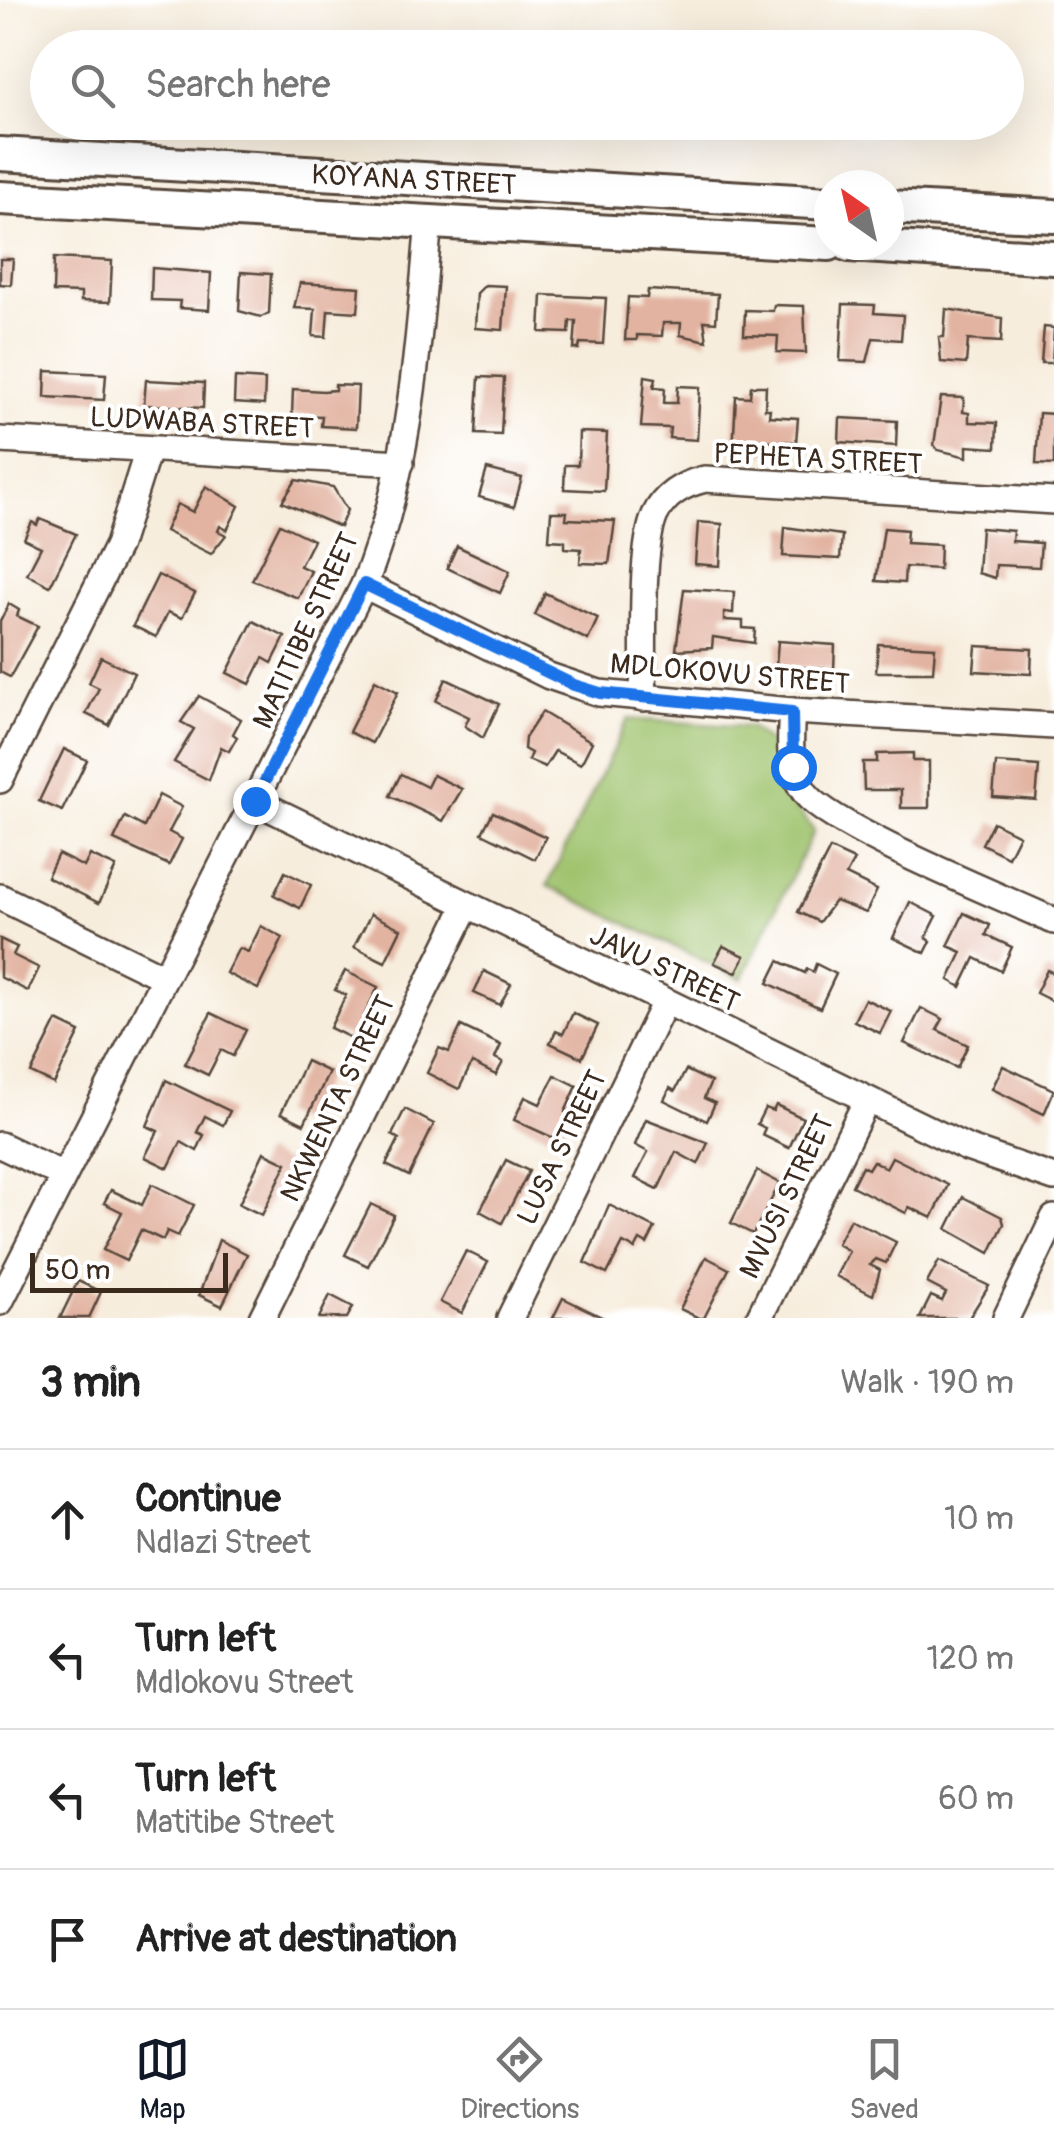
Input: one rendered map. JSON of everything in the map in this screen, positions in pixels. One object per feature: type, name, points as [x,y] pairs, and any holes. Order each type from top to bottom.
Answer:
[{"type":"main road","name":"KOYANA STREET","points":[[0,154],[814,202]]},
{"type":"main road","name":"KOYANA STREET","points":[[0,198],[814,243]]},
{"type":"main road","points":[[904,208],[1054,216]]},
{"type":"main road","points":[[904,248],[1054,258]]},
{"type":"street","name":"MATITIBE STREET","points":[[0,1302],[364,584],[393,505],[401,463],[415,381],[429,220]]},
{"type":"street","name":"LUDWABA STREET","points":[[0,440],[401,463]]},
{"type":"street","points":[[0,780],[118,545],[148,450]]},
{"type":"street","name":"PEPHETA STREET","points":[[643,698],[650,533],[661,505],[689,483],[705,480],[1054,501]]},
{"type":"street","name":"MDLOKOVU STREET","points":[[364,584],[550,676],[600,693],[792,712],[1054,726]]},
{"type":"street","points":[[792,712],[793,767],[813,802],[892,845],[1054,922]]},
{"type":"street","name":"JAVU STREET","points":[[255,801],[967,1148],[1054,1178]]},
{"type":"street","points":[[0,897],[163,977]]},
{"type":"street","name":"NKWENTA STREET","points":[[262,1318],[467,905]]},
{"type":"street","name":"LUSA STREET","points":[[510,1318],[665,1002]]},
{"type":"street","name":"MVUSI STREET","points":[[759,1318],[866,1100]]},
{"type":"street","points":[[0,1145],[63,1175]]},
{"type":"street","points":[[1006,1318],[1054,1218]]},
{"type":"green space","points":[[628,719],[750,727],[774,746],[783,791],[814,831],[742,979],[547,886]]},
{"type":"building","points":[[54,258],[112,261],[110,302],[81,301],[81,293],[53,292]]},
{"type":"building","points":[[0,259],[13,259],[11,285],[0,284]]},
{"type":"building","points":[[152,268],[211,273],[209,310],[179,308],[180,301],[151,300]]},
{"type":"building","points":[[241,272],[271,274],[269,313],[261,317],[239,311]]},
{"type":"building","points":[[300,283],[360,287],[358,312],[328,310],[326,337],[313,336],[315,309],[294,308]]},
{"type":"building","points":[[485,285],[506,286],[503,330],[475,328],[477,293]]},
{"type":"building","points":[[648,290],[718,294],[716,322],[704,321],[707,341],[680,335],[681,323],[663,323],[662,336],[637,335],[637,340],[625,340],[628,297],[647,298]]},
{"type":"building","points":[[542,295],[606,298],[603,344],[580,343],[579,349],[574,349],[576,321],[570,321],[569,333],[540,332]]},
{"type":"building","points":[[843,304],[875,305],[874,313],[903,315],[901,340],[873,338],[867,362],[840,361]]},
{"type":"building","points":[[774,305],[804,306],[806,353],[777,352],[778,336],[744,335],[745,310],[773,311]]},
{"type":"building","points":[[946,309],[1002,318],[1001,342],[968,340],[966,364],[941,362],[939,337],[944,337]]},
{"type":"building","points":[[1044,327],[1054,328],[1052,363],[1041,363]]},
{"type":"building","points":[[46,371],[106,374],[104,400],[45,397]]},
{"type":"building","points":[[645,376],[656,378],[654,387],[665,388],[664,403],[677,403],[678,386],[700,387],[697,440],[669,438],[670,428],[641,427]]},
{"type":"building","points":[[479,377],[504,378],[501,435],[476,434]]},
{"type":"building","points":[[235,378],[265,380],[264,405],[234,403]]},
{"type":"building","points":[[146,380],[204,383],[203,408],[144,405]]},
{"type":"building","points":[[335,385],[358,386],[356,428],[321,426],[322,416],[292,415],[293,389],[335,390]]},
{"type":"building","points":[[751,386],[766,386],[765,409],[770,409],[769,416],[798,418],[796,442],[768,441],[767,453],[733,451],[736,396],[750,397]]},
{"type":"building","points":[[941,397],[964,398],[963,412],[969,413],[969,422],[997,423],[996,448],[967,446],[967,457],[938,450],[934,445]]},
{"type":"building","points":[[1039,413],[1054,414],[1054,465],[1036,464]]},
{"type":"building","points":[[840,418],[897,421],[896,446],[839,442]]},
{"type":"building","points":[[579,432],[607,433],[604,491],[564,489],[565,465],[578,465]]},
{"type":"building","points":[[487,469],[522,478],[514,507],[479,497]]},
{"type":"building","points":[[296,480],[333,487],[347,510],[340,527],[282,502]]},
{"type":"building","points":[[206,486],[239,506],[227,530],[220,526],[218,531],[226,535],[211,554],[165,531],[177,504],[193,512]]},
{"type":"building","points":[[551,512],[567,512],[566,519],[615,521],[609,564],[580,563],[581,549],[565,548],[565,541],[549,540]]},
{"type":"building","points":[[40,519],[76,534],[50,586],[27,574],[41,547],[24,539],[32,522],[37,525]]},
{"type":"building","points":[[698,522],[722,524],[720,566],[695,564]]},
{"type":"building","points":[[280,524],[313,540],[300,566],[311,571],[298,598],[252,580]]},
{"type":"building","points":[[785,527],[842,535],[840,559],[783,556]]},
{"type":"building","points":[[884,528],[907,530],[906,543],[940,545],[939,569],[905,567],[904,583],[876,581]]},
{"type":"building","points":[[981,528],[1013,531],[1012,541],[1041,543],[1039,567],[996,565],[995,578],[978,573]]},
{"type":"building","points":[[457,546],[510,571],[500,593],[447,568]]},
{"type":"building","points":[[158,575],[195,593],[182,618],[168,612],[156,637],[133,626]]},
{"type":"building","points":[[684,589],[734,592],[733,613],[724,612],[724,620],[743,621],[743,628],[755,629],[754,643],[713,637],[712,648],[676,650]]},
{"type":"building","points":[[545,593],[598,618],[588,640],[535,615]]},
{"type":"building","points":[[9,604],[19,610],[17,616],[38,626],[10,677],[0,672],[0,621]]},
{"type":"building","points":[[253,621],[285,637],[272,663],[263,658],[250,684],[227,673]]},
{"type":"building","points":[[778,641],[835,645],[834,669],[776,666]]},
{"type":"building","points":[[878,644],[935,647],[933,672],[876,672]]},
{"type":"building","points":[[976,646],[1032,649],[1031,674],[974,671]]},
{"type":"building","points":[[101,657],[134,673],[109,725],[86,714],[99,688],[89,683]]},
{"type":"building","points":[[446,679],[499,704],[483,738],[465,726],[469,717],[436,701]]},
{"type":"building","points":[[375,680],[398,692],[372,743],[349,732]]},
{"type":"building","points":[[199,696],[241,719],[233,734],[237,737],[229,751],[221,747],[209,780],[174,762],[194,729],[181,722]]},
{"type":"building","points":[[542,712],[592,742],[581,764],[555,751],[545,767],[528,760],[531,753],[524,749],[525,738]]},
{"type":"building","points":[[64,749],[87,760],[62,811],[39,801]]},
{"type":"building","points":[[913,753],[913,761],[929,761],[929,808],[901,808],[901,790],[864,790],[863,762],[877,762],[877,754]]},
{"type":"building","points":[[996,763],[1039,766],[1036,800],[993,797]]},
{"type":"building","points":[[401,774],[427,787],[433,775],[462,789],[443,821],[390,796]]},
{"type":"building","points":[[159,795],[182,807],[169,832],[182,839],[169,865],[114,840],[125,817],[144,827]]},
{"type":"building","points":[[493,812],[546,837],[535,859],[482,833]]},
{"type":"building","points":[[993,822],[1019,835],[1008,857],[982,844]]},
{"type":"building","points":[[830,849],[854,860],[846,875],[877,890],[866,913],[835,901],[819,922],[798,912]]},
{"type":"building","points":[[58,854],[84,867],[90,855],[116,867],[99,903],[47,877]]},
{"type":"building","points":[[285,872],[311,885],[300,908],[274,895]]},
{"type":"building","points":[[910,902],[937,916],[926,938],[931,941],[925,953],[893,938]]},
{"type":"building","points":[[964,913],[990,925],[986,935],[1012,947],[1001,971],[975,958],[961,987],[949,980],[962,952],[948,946]]},
{"type":"building","points":[[371,914],[401,929],[385,962],[354,947]]},
{"type":"building","points":[[261,926],[283,938],[258,989],[226,973],[239,948],[248,952]]},
{"type":"building","points":[[0,939],[17,947],[13,955],[39,968],[28,991],[0,977]]},
{"type":"building","points":[[723,946],[745,956],[736,973],[714,963]]},
{"type":"building","points":[[779,961],[805,973],[807,969],[813,972],[816,964],[836,974],[820,1008],[768,983]]},
{"type":"building","points":[[1047,970],[1054,973],[1054,1002],[1036,993]]},
{"type":"building","points":[[345,971],[378,987],[353,1039],[330,1028],[346,995],[335,990]]},
{"type":"building","points":[[484,971],[511,984],[500,1005],[474,993]]},
{"type":"building","points":[[865,999],[891,1011],[880,1033],[854,1021]]},
{"type":"building","points":[[921,1008],[943,1019],[937,1030],[968,1045],[957,1068],[904,1043]]},
{"type":"building","points":[[211,1013],[246,1030],[233,1056],[221,1050],[208,1075],[185,1064]]},
{"type":"building","points":[[573,1013],[598,1025],[582,1058],[550,1043],[556,1031],[563,1034]]},
{"type":"building","points":[[57,1021],[80,1032],[54,1084],[31,1073]]},
{"type":"building","points":[[461,1026],[501,1045],[495,1058],[503,1062],[496,1075],[472,1063],[459,1089],[427,1073],[439,1048],[449,1052]]},
{"type":"building","points":[[306,1061],[329,1072],[304,1124],[281,1113]]},
{"type":"building","points":[[1003,1066],[1054,1090],[1044,1114],[992,1089]]},
{"type":"building","points":[[686,1070],[711,1082],[704,1098],[715,1103],[707,1121],[664,1100],[670,1088],[675,1091]]},
{"type":"building","points":[[555,1075],[577,1086],[565,1112],[571,1115],[558,1140],[514,1120],[525,1097],[540,1104]]},
{"type":"building","points":[[166,1080],[230,1111],[223,1125],[205,1116],[197,1132],[204,1135],[197,1151],[181,1142],[168,1168],[145,1157],[158,1131],[147,1126]]},
{"type":"building","points":[[776,1105],[803,1118],[789,1148],[762,1135],[765,1128],[757,1124],[765,1108],[773,1111]]},
{"type":"building","points":[[405,1109],[434,1124],[409,1176],[386,1165],[399,1139],[392,1135]]},
{"type":"building","points":[[646,1119],[708,1143],[698,1164],[676,1152],[658,1189],[635,1178],[648,1152],[635,1145]]},
{"type":"building","points":[[264,1152],[287,1163],[262,1215],[239,1204]]},
{"type":"building","points":[[892,1157],[948,1185],[932,1218],[909,1207],[906,1213],[852,1186],[862,1166],[868,1169],[873,1161],[886,1168]]},
{"type":"building","points":[[506,1160],[529,1171],[502,1223],[480,1211]]},
{"type":"building","points":[[757,1171],[780,1183],[753,1234],[731,1223]]},
{"type":"building","points":[[152,1184],[194,1205],[178,1236],[167,1231],[163,1240],[141,1230],[126,1261],[103,1250],[122,1212],[104,1203],[111,1190],[142,1205]]},
{"type":"building","points":[[963,1197],[1002,1217],[1004,1224],[990,1253],[947,1229]]},
{"type":"building","points":[[371,1204],[394,1215],[368,1266],[345,1255]]},
{"type":"building","points":[[609,1205],[655,1228],[647,1244],[640,1240],[635,1249],[623,1243],[607,1274],[585,1263]]},
{"type":"building","points":[[850,1219],[896,1242],[886,1263],[876,1259],[870,1265],[880,1270],[873,1295],[836,1276],[849,1251],[837,1244]]},
{"type":"building","points":[[219,1240],[247,1254],[222,1306],[199,1295]]},
{"type":"building","points":[[466,1251],[488,1262],[462,1313],[440,1302]]},
{"type":"building","points":[[706,1257],[729,1269],[704,1318],[699,1318],[680,1309]]},
{"type":"building","points":[[939,1261],[989,1286],[969,1318],[920,1318],[931,1296],[942,1301],[946,1293],[927,1283]]},
{"type":"building","points":[[78,1281],[101,1292],[89,1318],[60,1318]]},
{"type":"building","points":[[330,1295],[353,1307],[347,1318],[319,1318]]},
{"type":"building","points":[[563,1298],[604,1318],[553,1318]]},
{"type":"route","points":[[255,801],[364,584],[550,676],[600,693],[792,712],[793,767]]}]
